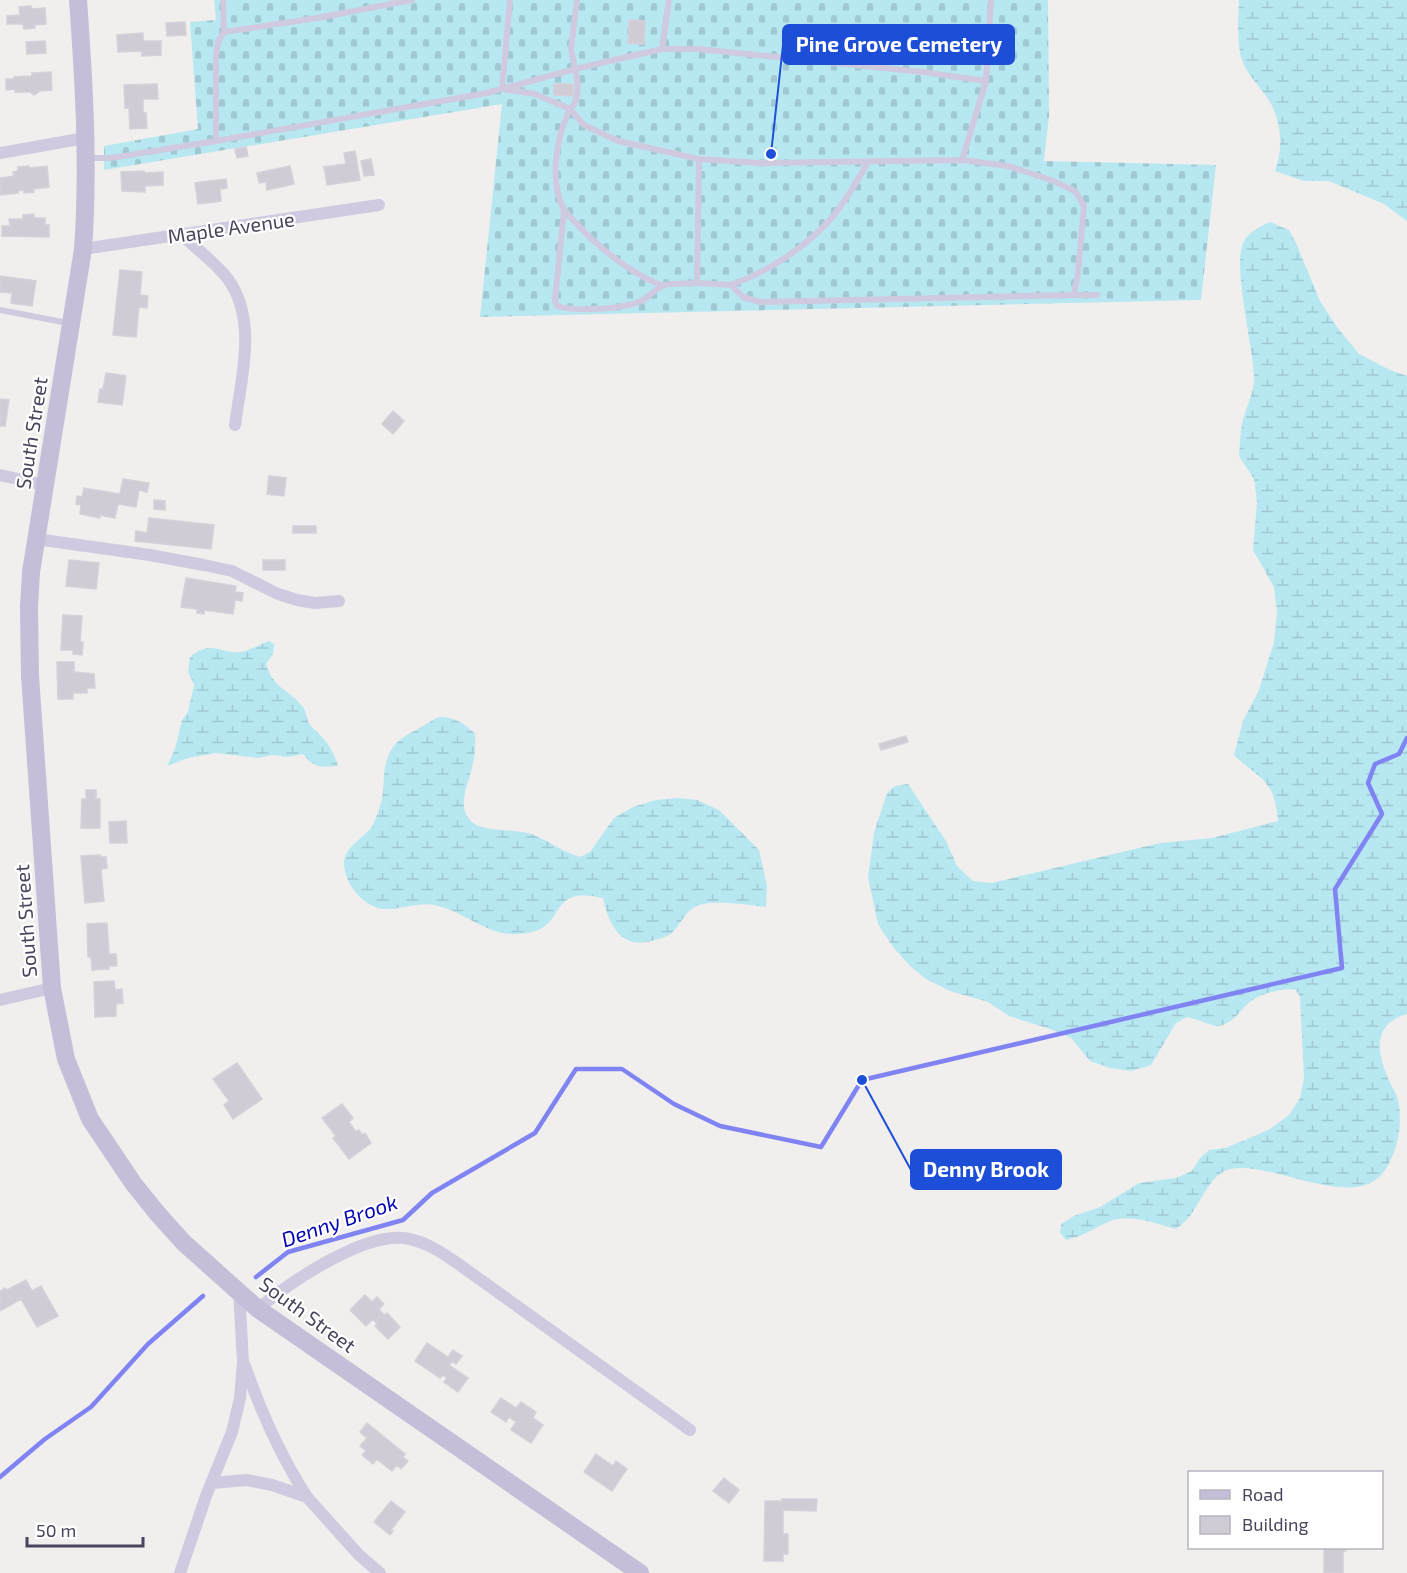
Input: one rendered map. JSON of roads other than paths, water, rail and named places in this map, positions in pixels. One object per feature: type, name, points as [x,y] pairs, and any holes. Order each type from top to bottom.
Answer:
[{"type":"main road","name":"South Street","points":[[78,0],[86,158],[83,249],[31,572],[29,641],[52,987],[66,1059],[90,1119],[133,1183],[183,1243],[258,1309],[640,1573]]},
{"type":"street","points":[[0,153],[85,138]]},
{"type":"street","name":"Maple Avenue","points":[[83,249],[379,206]]},
{"type":"street","points":[[181,234],[228,279],[241,302],[245,326],[245,351],[235,425]]},
{"type":"street","points":[[0,475],[45,485]]},
{"type":"street","points":[[36,539],[204,565],[232,572],[278,594],[297,600],[315,603],[339,601]]},
{"type":"street","points":[[0,1000],[52,987]]},
{"type":"street","points":[[258,1309],[292,1282],[325,1262],[364,1245],[402,1238],[420,1242],[458,1263],[690,1430]]},
{"type":"street","points":[[180,1573],[232,1432],[240,1398],[243,1362],[239,1291]]},
{"type":"street","points":[[243,1362],[267,1426],[283,1458],[308,1497],[358,1555],[380,1573]]},
{"type":"street","points":[[212,1483],[247,1480],[272,1485],[308,1497]]},
{"type":"lane","points":[[216,141],[216,55],[218,42],[224,32],[223,0]]},
{"type":"lane","points":[[224,32],[317,18],[412,0]]},
{"type":"lane","points":[[502,89],[510,0]]},
{"type":"lane","points":[[577,0],[571,49],[577,81],[577,100],[562,125],[557,172],[558,198],[564,210],[591,238],[645,279],[663,286],[697,283],[731,285],[756,276],[781,261],[809,239],[834,214],[868,162]]},
{"type":"lane","points":[[662,49],[669,0]]},
{"type":"lane","points":[[962,160],[986,81],[991,0]]},
{"type":"lane","points":[[86,158],[111,158],[216,141],[502,89],[662,49],[698,49],[923,72],[986,81]]},
{"type":"lane","points":[[502,89],[535,94],[570,110],[584,125],[618,141],[699,159],[759,163],[962,160],[1008,166],[1051,180],[1075,191],[1084,206],[1074,294]]},
{"type":"lane","points":[[697,283],[699,159]]},
{"type":"lane","points":[[564,210],[555,300],[557,306],[582,309],[620,307],[651,296],[663,286]]},
{"type":"lane","points":[[731,285],[743,297],[760,302],[1097,295]]},
{"type":"lane","points":[[0,310],[72,324]]},
{"type":"waterway","name":"Denny Brook","points":[[256,1277],[288,1252],[403,1220],[432,1193],[535,1133],[576,1069],[622,1069],[674,1104],[720,1126],[821,1147],[862,1080],[1342,968],[1335,889],[1382,814],[1368,783],[1375,764],[1399,754],[1407,738]]},
{"type":"waterway","name":"Denny Brook","points":[[0,1477],[45,1439],[91,1407],[148,1344],[203,1296]]},
{"type":"place","name":"Pine Grove Cemetery","points":[[771,154]]},
{"type":"place","name":"Denny Brook","points":[[862,1080]]}]
